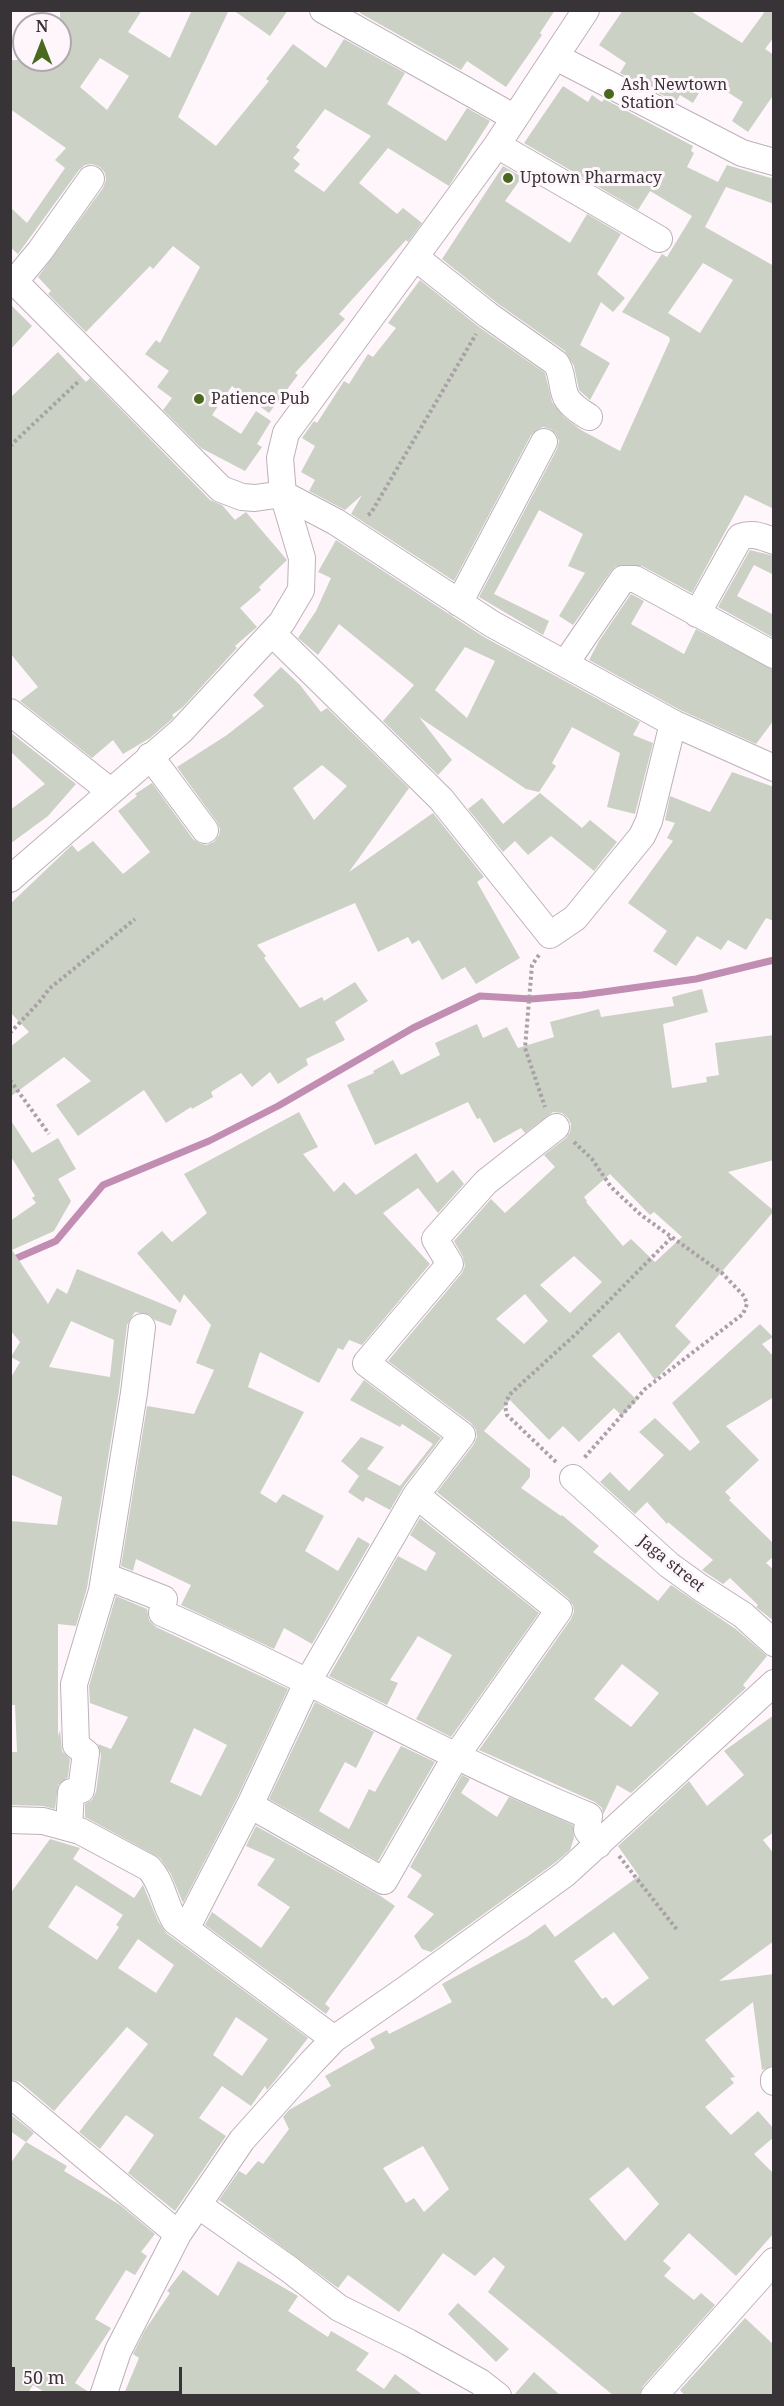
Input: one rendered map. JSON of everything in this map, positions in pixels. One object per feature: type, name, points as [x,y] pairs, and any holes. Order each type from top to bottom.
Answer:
[{"type":"street","points":[[323,10],[514,118]]},
{"type":"street","points":[[10,879],[181,731],[282,622],[301,590],[302,558],[283,494],[280,458],[286,433],[497,145],[586,10]]},
{"type":"street","points":[[556,57],[742,153],[774,162]]},
{"type":"street","points":[[497,145],[660,239]]},
{"type":"street","points":[[91,179],[40,251],[13,279],[221,489],[255,498],[283,494],[349,531],[492,624],[673,723],[774,768]]},
{"type":"street","points":[[415,257],[488,315],[556,363],[566,397],[572,405],[589,417]]},
{"type":"street","points":[[459,603],[544,442]]},
{"type":"street","points":[[697,614],[740,537],[748,534],[774,541]]},
{"type":"street","points":[[565,664],[623,579],[635,579],[774,656]]},
{"type":"street","points":[[272,633],[441,799],[550,935],[575,918],[642,836],[649,821],[673,723]]},
{"type":"street","points":[[10,712],[110,791]]},
{"type":"street","points":[[150,756],[205,830]]},
{"type":"street","points":[[186,1929],[250,1805],[307,1683],[416,1495],[462,1435],[366,1363],[450,1264],[435,1239],[486,1182],[556,1127]]},
{"type":"street","points":[[69,1828],[71,1792],[81,1790],[86,1753],[76,1746],[74,1684],[105,1576],[142,1327]]},
{"type":"street","name":"Jaga street","points":[[573,1478],[669,1565],[743,1615],[774,1643]]},
{"type":"street","points":[[250,1805],[384,1881],[456,1756],[559,1610],[416,1495]]},
{"type":"street","points":[[105,1576],[164,1599],[162,1613],[235,1645],[456,1756],[589,1816],[587,1830],[601,1842]]},
{"type":"street","points":[[103,2396],[118,2351],[178,2234],[242,2140],[334,2039],[556,1881],[774,1683]]},
{"type":"street","points":[[10,1820],[43,1821],[80,1831],[149,1868],[156,1876],[168,1912],[175,1921],[334,2039]]},
{"type":"street","points":[[10,2094],[178,2234]]},
{"type":"street","points":[[198,2205],[289,2269],[339,2308],[480,2382],[498,2396]]},
{"type":"street","points":[[654,2396],[774,2261]]},
{"type":"path","points":[[349,531],[358,520],[371,513],[488,315]]},
{"type":"path","points":[[10,446],[98,363]]},
{"type":"path","points":[[10,1033],[49,989],[135,919]]},
{"type":"path","points":[[532,965],[525,1048],[542,1101],[556,1127],[592,1158],[611,1187],[671,1238],[722,1273],[744,1296],[747,1304],[743,1314],[645,1389],[578,1465],[573,1478],[507,1415],[505,1406],[509,1395],[577,1333],[671,1238]]},
{"type":"path","points":[[10,1080],[49,1134]]},
{"type":"path","points":[[601,1842],[678,1931]]},
{"type":"building","points":[[60,10],[142,10],[128,32],[170,58],[192,10],[229,10],[178,117],[216,146],[269,81],[266,79],[293,44],[326,68],[344,39],[405,73],[387,104],[446,141],[467,108],[490,121],[449,186],[388,148],[359,183],[397,214],[403,208],[422,223],[408,242],[406,240],[339,314],[345,319],[295,373],[298,375],[269,413],[232,386],[212,415],[241,434],[256,411],[271,421],[257,444],[262,447],[245,471],[201,448],[163,410],[172,398],[157,387],[169,371],[145,354],[156,340],[160,343],[200,267],[173,246],[153,269],[150,266],[86,332],[48,294],[51,291],[38,277],[103,188],[106,180],[105,173],[100,167],[92,164],[85,165],[79,170],[18,254],[10,247],[10,207],[27,223],[65,168],[55,160],[66,148],[10,109],[10,60],[12,60],[12,72],[72,72],[72,12],[60,12]],"holes":[[[100,58],[129,76],[107,110],[80,87]],[[325,109],[371,136],[324,192],[294,171],[300,164],[293,158],[300,150],[296,147]]]},
{"type":"building","points":[[233,10],[288,10],[270,36]]},
{"type":"building","points":[[361,10],[555,10],[540,33],[542,35],[506,87],[467,61],[461,70],[360,13]]},
{"type":"building","points":[[623,10],[689,10],[742,43],[766,10],[774,10],[774,37],[765,49],[774,55],[774,94],[748,132],[732,121],[743,102],[707,79],[693,103],[680,95],[676,102],[620,73],[626,63],[599,45]]},
{"type":"building","points":[[563,86],[588,102],[592,95],[602,102],[604,99],[693,146],[691,151],[694,153],[687,167],[718,182],[727,165],[774,179],[774,204],[726,187],[705,227],[774,266],[774,509],[745,495],[692,593],[642,566],[616,566],[573,625],[559,616],[585,573],[568,566],[583,534],[539,510],[494,594],[549,621],[543,635],[479,597],[557,449],[559,441],[551,429],[543,427],[531,435],[454,581],[351,514],[362,495],[345,510],[309,491],[315,480],[301,472],[315,446],[302,438],[314,421],[317,423],[344,381],[349,384],[368,354],[373,357],[396,328],[388,323],[420,280],[479,327],[545,373],[552,402],[564,417],[581,430],[620,451],[670,340],[669,337],[622,312],[662,254],[667,257],[692,216],[650,191],[638,210],[524,143]],"holes":[[[703,263],[733,280],[700,333],[668,313]]]},
{"type":"building","points":[[503,166],[522,177],[505,201],[570,243],[587,214],[621,234],[597,274],[625,298],[613,312],[601,302],[580,345],[610,363],[590,400],[579,390],[574,366],[565,351],[497,303],[442,259]]},
{"type":"building","points":[[10,304],[32,326],[10,350]]},
{"type":"building","points":[[58,352],[86,382],[90,378],[210,500],[222,505],[235,520],[246,512],[287,560],[259,587],[261,590],[240,608],[257,627],[235,646],[237,648],[183,707],[172,715],[174,717],[150,738],[123,754],[113,740],[92,758],[20,701],[38,687],[10,653],[10,398]]},
{"type":"building","points":[[336,540],[484,637],[640,722],[633,735],[653,743],[635,814],[607,807],[620,753],[572,727],[552,763],[556,766],[539,792],[526,789],[419,717],[452,760],[438,775],[383,721],[414,685],[339,624],[318,655],[298,638],[316,611],[331,578],[318,572]],"holes":[[[465,647],[495,661],[467,718],[435,690]]]},
{"type":"building","points":[[750,550],[774,556],[774,575],[754,565],[737,596],[774,615],[774,638],[718,607]]},
{"type":"building","points":[[631,594],[644,601],[631,624],[684,654],[696,629],[774,670],[774,720],[756,744],[680,710],[589,660]]},
{"type":"building","points":[[281,667],[300,685],[321,712],[327,708],[409,788],[349,872],[433,813],[484,877],[477,882],[520,958],[476,984],[465,967],[442,980],[419,940],[412,944],[408,937],[378,952],[355,903],[257,945],[300,1008],[322,997],[324,1001],[355,982],[368,1001],[335,1022],[345,1040],[306,1059],[308,1065],[278,1084],[270,1072],[252,1087],[241,1073],[211,1092],[213,1097],[192,1109],[191,1107],[166,1123],[144,1090],[78,1136],[56,1105],[91,1081],[64,1057],[10,1097],[10,1047],[29,1032],[10,1012],[10,904],[72,845],[78,852],[93,841],[123,874],[150,852],[118,811],[137,796],[135,794],[152,783],[193,839],[206,845],[214,842],[220,829],[217,822],[177,767],[227,735],[264,706],[253,695]],"holes":[[[322,765],[347,786],[314,820],[293,788]]]},
{"type":"building","points":[[10,732],[76,784],[48,816],[10,844],[10,810],[45,784],[10,751]]},
{"type":"building","points":[[732,772],[774,787],[774,921],[766,918],[746,950],[728,940],[721,950],[697,936],[676,966],[653,951],[667,931],[628,903],[673,841],[667,838],[675,823],[665,820],[670,796],[710,812]]},
{"type":"building","points":[[540,793],[582,828],[590,820],[617,842],[594,871],[551,836],[528,855],[515,841],[503,852],[468,809],[482,798],[503,824]]},
{"type":"building","points":[[702,989],[708,1012],[663,1024],[672,1088],[707,1082],[706,1077],[719,1075],[715,1043],[774,1035],[774,1160],[728,1172],[774,1211],[675,1326],[691,1342],[655,1380],[619,1332],[592,1356],[637,1400],[622,1416],[614,1408],[579,1442],[563,1426],[549,1440],[510,1400],[484,1431],[530,1469],[530,1477],[521,1488],[562,1515],[599,1546],[593,1552],[658,1601],[671,1585],[737,1630],[767,1656],[743,1685],[746,1688],[631,1793],[617,1785],[603,1815],[602,1808],[595,1802],[479,1750],[571,1619],[574,1612],[573,1605],[568,1598],[437,1492],[474,1444],[477,1437],[476,1430],[471,1423],[388,1361],[462,1273],[465,1266],[463,1257],[454,1241],[491,1199],[505,1213],[555,1167],[544,1155],[566,1138],[571,1124],[562,1113],[553,1112],[525,1133],[521,1128],[494,1143],[468,1102],[375,1145],[347,1085],[374,1073],[373,1071],[393,1060],[401,1075],[440,1055],[435,1043],[477,1024],[483,1038],[507,1027],[518,1048],[554,1037],[550,1022],[599,1009],[601,1017],[674,1006],[672,997]],"holes":[[[610,1174],[650,1215],[654,1212],[682,1237],[655,1262],[631,1239],[623,1246],[584,1197]],[[574,1256],[602,1282],[570,1313],[540,1285]],[[525,1294],[548,1321],[524,1344],[496,1319]],[[622,1664],[659,1693],[631,1727],[594,1699]]]},
{"type":"building","points":[[299,1112],[318,1147],[303,1154],[334,1192],[344,1182],[356,1195],[416,1153],[437,1183],[453,1170],[464,1184],[438,1213],[418,1188],[383,1213],[430,1264],[362,1345],[349,1340],[343,1350],[338,1348],[319,1383],[260,1352],[248,1387],[304,1412],[260,1493],[276,1503],[283,1494],[324,1516],[305,1551],[338,1571],[358,1537],[370,1544],[312,1644],[284,1628],[274,1649],[181,1605],[191,1585],[136,1559],[133,1571],[121,1566],[147,1406],[194,1414],[214,1370],[196,1363],[211,1325],[184,1294],[180,1303],[137,1253],[162,1231],[172,1242],[207,1213],[184,1174]]},
{"type":"building","points":[[10,1119],[32,1153],[58,1138],[76,1169],[58,1179],[71,1201],[54,1231],[12,1250],[48,1304],[57,1288],[67,1294],[77,1269],[177,1310],[171,1326],[155,1320],[150,1315],[135,1312],[127,1325],[119,1391],[87,1588],[76,1626],[58,1624],[58,1736],[60,1730],[62,1751],[70,1759],[68,1777],[58,1785],[55,1809],[43,1806],[10,1805],[10,1752],[17,1752],[15,1705],[10,1705],[10,1521],[57,1525],[62,1497],[10,1474],[10,1379],[20,1362],[11,1357],[20,1342],[10,1330],[10,1221],[36,1203],[32,1198],[35,1196],[10,1155]],"holes":[[[71,1321],[114,1340],[110,1377],[49,1367]]]},
{"type":"building","points":[[760,1324],[773,1337],[762,1344],[774,1357],[774,1397],[726,1426],[759,1460],[725,1492],[731,1498],[729,1500],[774,1544],[774,1556],[766,1563],[774,1570],[774,1621],[756,1607],[758,1605],[730,1578],[723,1584],[702,1570],[713,1560],[668,1522],[667,1524],[647,1502],[635,1514],[600,1482],[610,1472],[629,1491],[664,1455],[639,1432],[655,1418],[690,1451],[700,1442],[672,1403]]},
{"type":"building","points":[[364,1380],[441,1438],[404,1486],[390,1510],[366,1497],[363,1502],[348,1492],[359,1476],[341,1461],[361,1437],[384,1447],[367,1469],[400,1486],[433,1444],[402,1424],[400,1427],[350,1400]]},
{"type":"building","points":[[420,1518],[539,1613],[451,1737],[416,1719],[452,1655],[418,1636],[390,1680],[398,1683],[387,1705],[329,1676],[398,1556],[426,1571],[436,1553],[410,1535]]},
{"type":"building","points":[[116,1596],[147,1609],[149,1620],[156,1627],[288,1689],[237,1798],[183,1903],[171,1874],[160,1858],[85,1817],[85,1804],[92,1800],[96,1792],[101,1755],[98,1744],[111,1749],[128,1717],[90,1703],[89,1686]],"holes":[[[194,1728],[227,1745],[201,1796],[170,1782]]]},
{"type":"building","points":[[315,1702],[374,1732],[356,1768],[345,1762],[319,1811],[349,1829],[369,1789],[375,1792],[401,1746],[435,1762],[378,1861],[269,1799]]},
{"type":"building","points":[[774,1715],[774,1832],[763,1840],[774,1854],[774,1941],[719,1981],[774,1974],[774,2065],[762,2070],[753,2002],[705,2040],[735,2077],[730,2078],[734,2083],[705,2107],[731,2135],[758,2111],[774,2129],[774,2137],[754,2154],[774,2174],[774,2233],[736,2276],[689,2233],[663,2261],[671,2268],[664,2276],[694,2300],[701,2293],[715,2305],[643,2386],[639,2396],[614,2396],[488,2292],[505,2267],[494,2257],[475,2276],[443,2253],[399,2312],[348,2275],[338,2288],[219,2200],[239,2171],[246,2175],[258,2161],[263,2164],[289,2129],[283,2117],[289,2110],[331,2086],[325,2076],[375,2048],[370,2039],[387,2030],[389,2034],[452,2002],[442,1984],[527,1937],[545,1924],[555,1937],[639,1876],[618,1846],[689,1781],[707,1806],[744,1775],[724,1751]],"holes":[[[614,1932],[649,1978],[613,2006],[606,1997],[602,1999],[574,1961]],[[423,2146],[449,2189],[424,2212],[414,2198],[406,2203],[383,2168]],[[628,2167],[659,2204],[625,2241],[589,2199]]]},
{"type":"building","points":[[462,1775],[470,1779],[461,1793],[497,1817],[509,1797],[573,1825],[574,1838],[570,1850],[556,1862],[431,1952],[422,1949],[414,1936],[434,1914],[407,1897],[422,1875],[410,1867]]},
{"type":"building","points":[[256,1826],[395,1906],[325,2004],[330,2008],[326,2014],[205,1925],[212,1912],[261,1948],[290,1907],[257,1885],[275,1859],[246,1846]]},
{"type":"building","points":[[50,1839],[80,1848],[73,1859],[134,1898],[143,1885],[158,1921],[166,1933],[308,2038],[267,2090],[265,2086],[251,2106],[222,2086],[199,2118],[226,2136],[175,2211],[128,2173],[154,2135],[126,2115],[100,2149],[79,2132],[148,2044],[127,2027],[54,2111],[20,2082],[10,2079],[10,1894]],"holes":[[[76,1885],[123,1915],[116,1925],[119,1927],[97,1960],[48,1927]],[[138,1939],[174,1965],[156,1993],[118,1968]],[[236,2017],[268,2039],[242,2076],[213,2055]]]},
{"type":"building","points":[[10,2114],[34,2133],[26,2142],[10,2131]]},
{"type":"building","points":[[26,2142],[67,2166],[64,2171],[120,2205],[155,2234],[141,2252],[147,2256],[135,2275],[126,2270],[95,2319],[111,2328],[75,2383],[89,2392],[88,2396],[51,2396],[33,2385],[26,2396],[10,2396],[10,2164]]},
{"type":"building","points":[[238,2261],[298,2296],[288,2311],[328,2337],[331,2331],[369,2353],[356,2370],[384,2389],[395,2374],[424,2396],[123,2396],[139,2358],[133,2354],[145,2330],[170,2293],[167,2291],[183,2270],[218,2296]]},
{"type":"building","points":[[458,2303],[509,2349],[496,2362],[448,2314]]},
{"type":"building","points":[[745,2318],[774,2345],[774,2396],[685,2396],[680,2390]]},
{"type":"building","points":[[534,2372],[561,2396],[513,2396]]},
{"type":"waterway","points":[[10,1261],[56,1241],[103,1185],[209,1141],[278,1106],[413,1028],[480,996],[531,999],[582,995],[696,979],[774,960]]},
{"type":"place","name":"Ash Newtown Station","points":[[609,94]]},
{"type":"place","name":"Uptown Pharmacy","points":[[508,178]]},
{"type":"place","name":"Patience Pub","points":[[199,399]]}]
